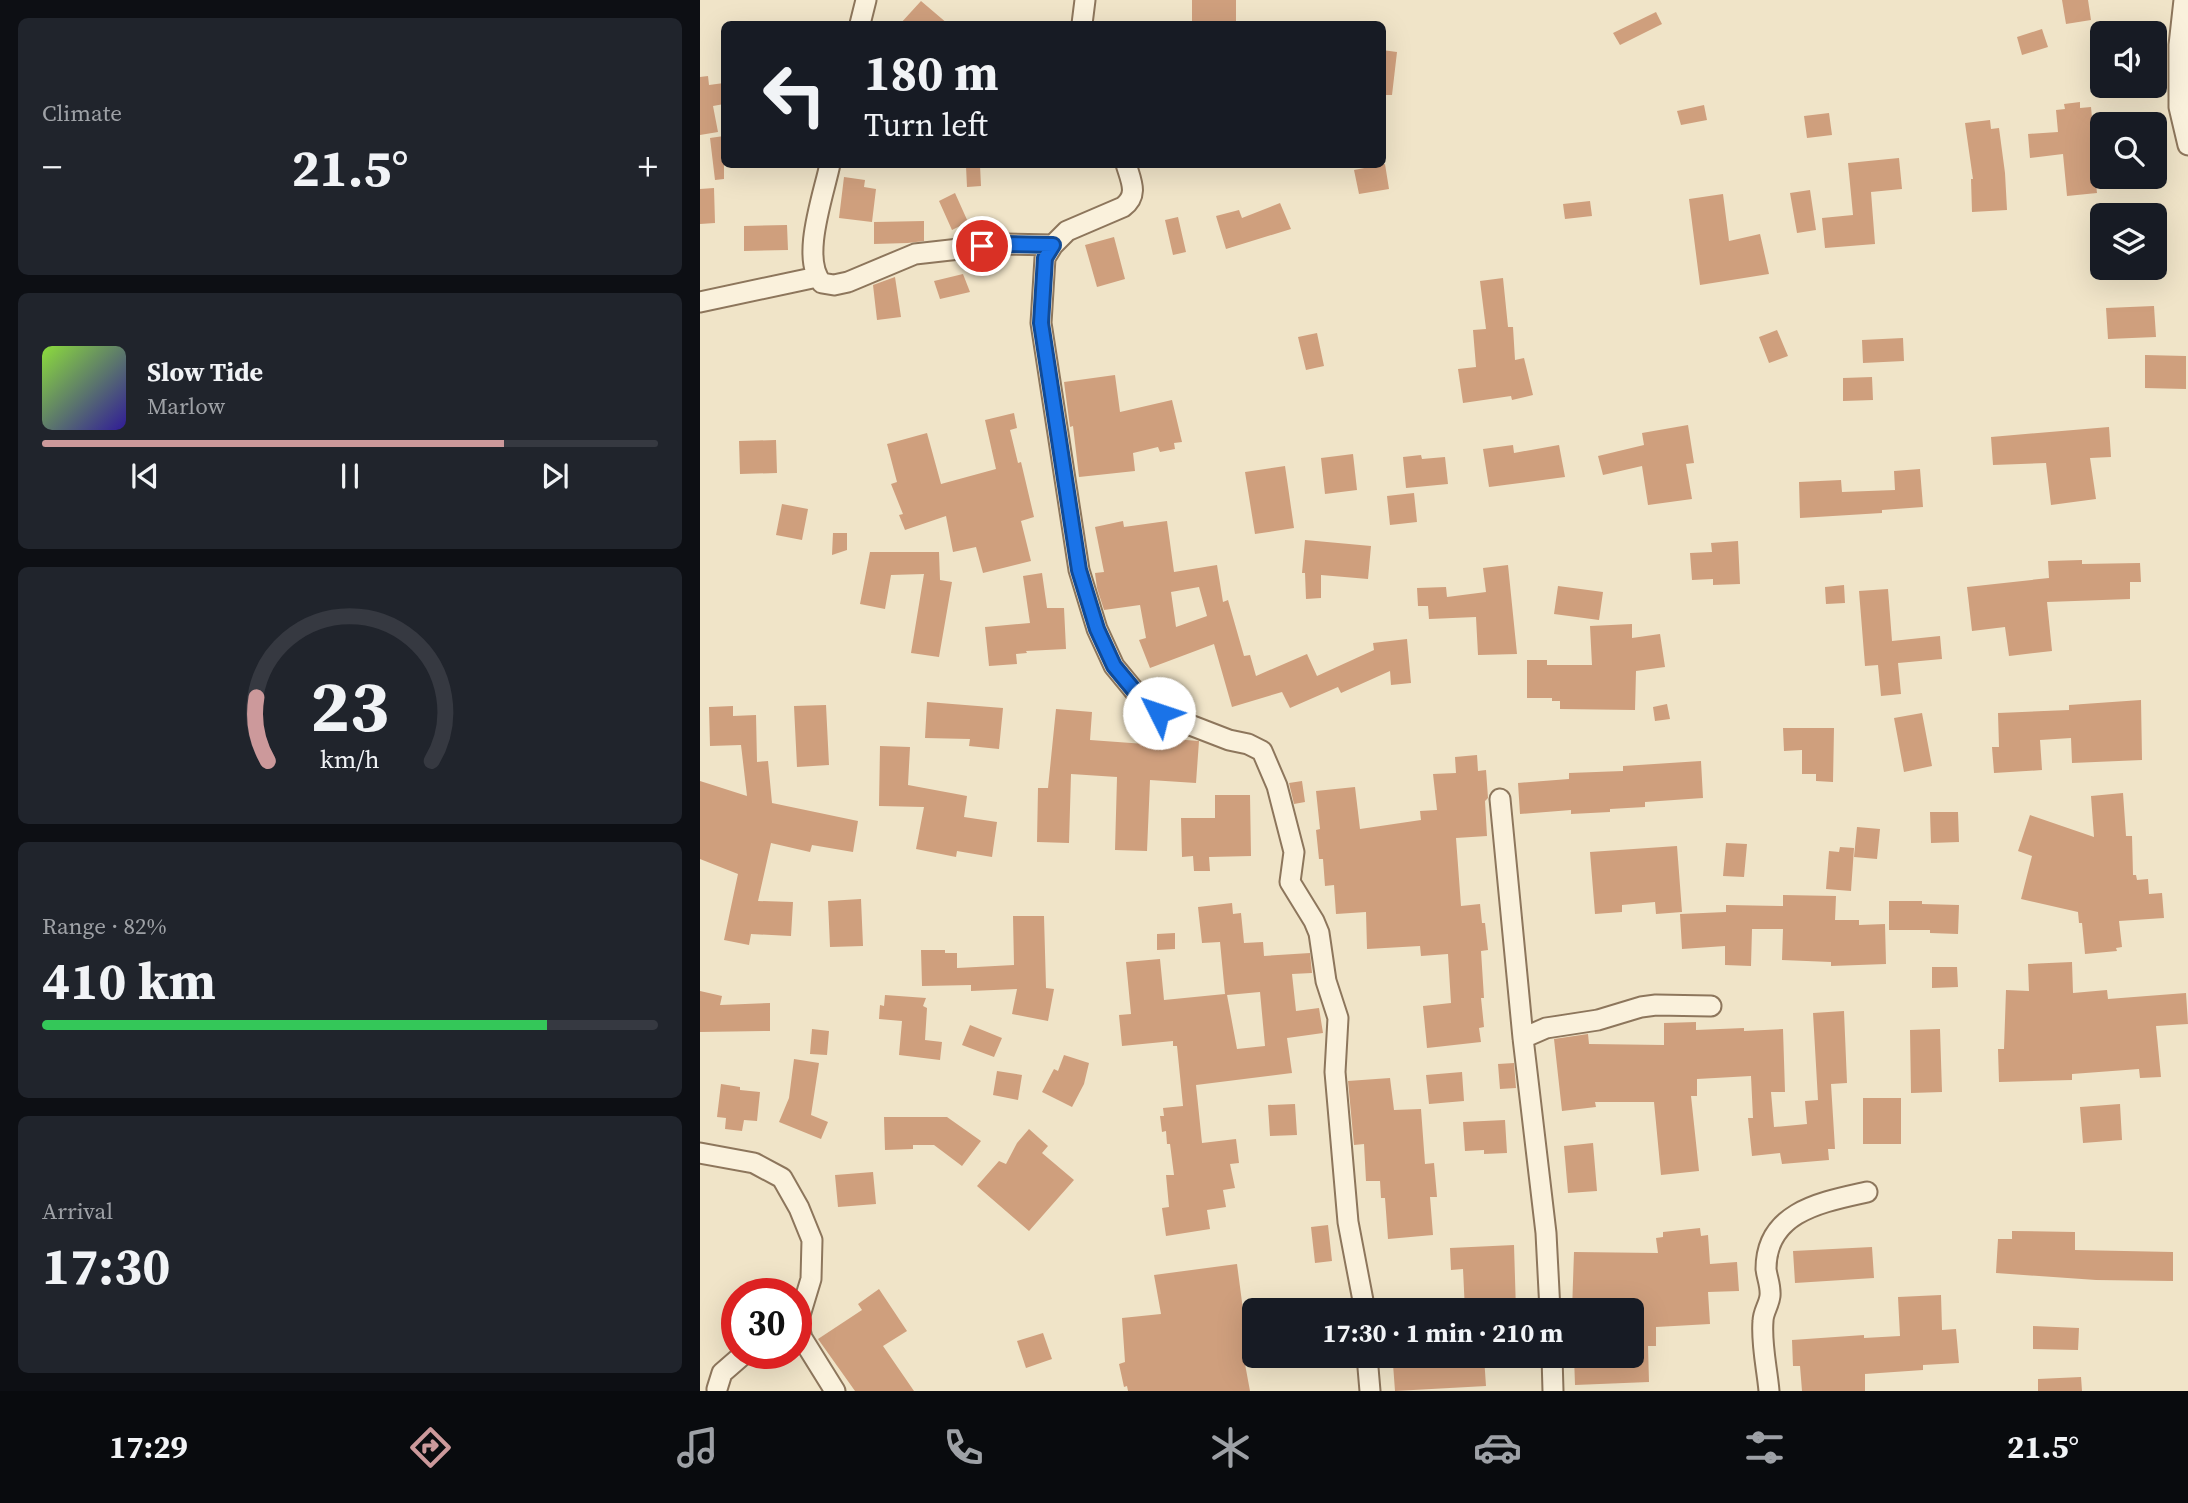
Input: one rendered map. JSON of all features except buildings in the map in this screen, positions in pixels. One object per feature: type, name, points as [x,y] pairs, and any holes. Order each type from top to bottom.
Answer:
[{"type":"street","points":[[861,21],[866,0]]},
{"type":"street","points":[[1082,21],[1085,0]]},
{"type":"street","points":[[2184,0],[2179,45],[2179,107],[2188,145]]},
{"type":"street","points":[[829,168],[812,248],[817,277],[822,283],[834,285],[848,282],[915,254],[1004,244],[1053,245]]},
{"type":"street","points":[[1127,168],[1134,188],[1131,201],[1124,207],[1068,230],[1045,258],[1041,323],[1079,570],[1097,629],[1114,666],[1142,700],[1159,713],[1262,751],[1273,775],[1294,852],[1290,882],[1319,933],[1326,981],[1338,1018],[1335,1072],[1348,1222],[1363,1298]]},
{"type":"street","points":[[700,302],[817,277]]},
{"type":"street","points":[[1500,799],[1523,1038],[1546,1233],[1548,1298]]},
{"type":"street","points":[[1523,1038],[1546,1028],[1598,1020],[1641,1007],[1711,1006]]},
{"type":"street","points":[[700,1153],[754,1163],[782,1178],[799,1208],[812,1240],[811,1278]]},
{"type":"street","points":[[1769,1391],[1762,1330],[1770,1296],[1766,1271],[1771,1243],[1781,1227],[1798,1212],[1867,1192]]},
{"type":"street","points":[[812,1357],[835,1391]]},
{"type":"street","points":[[1368,1368],[1370,1391]]},
{"type":"street","points":[[1552,1368],[1553,1391]]},
{"type":"street","points":[[712,1387],[727,1369]]},
{"type":"route","points":[[982,246],[1053,245],[1045,258],[1041,323],[1079,570],[1097,629],[1114,666],[1142,700],[1159,713]]}]
